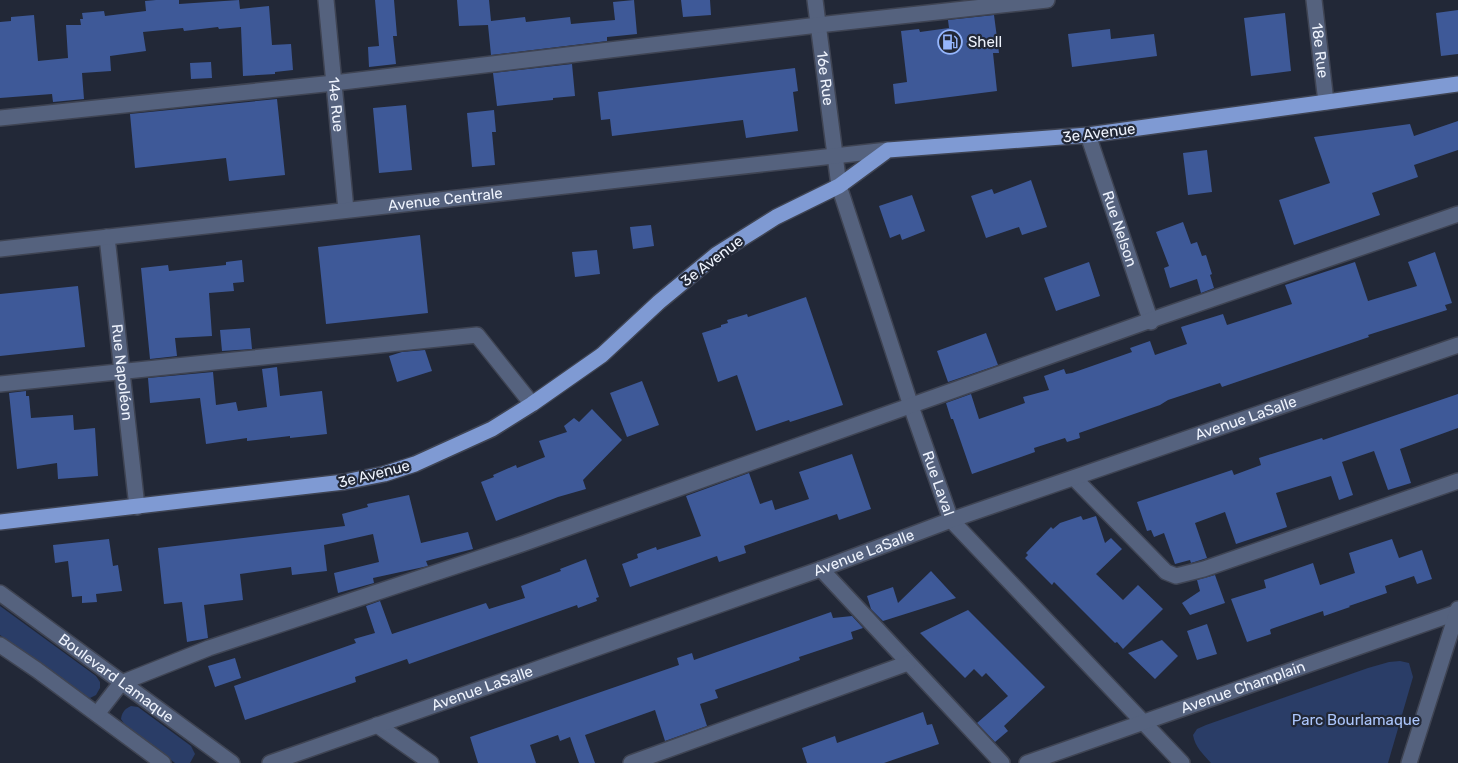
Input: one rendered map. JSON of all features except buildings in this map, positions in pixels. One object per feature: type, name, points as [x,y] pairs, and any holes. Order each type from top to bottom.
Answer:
[{"type":"main road","name":"3e Avenue","points":[[0,522],[344,482],[384,474],[415,464],[492,429],[532,404],[602,355],[659,302],[717,254],[776,217],[839,186],[888,150],[1088,135],[1458,84]]},
{"type":"street","name":"14e Rue","points":[[326,0],[346,210]]},
{"type":"street","name":"16e Rue","points":[[815,0],[834,156]]},
{"type":"street","points":[[0,118],[334,83],[818,25],[1047,0]]},
{"type":"street","name":"18e Rue","points":[[1314,0],[1326,102]]},
{"type":"street","name":"Rue Nelson","points":[[1088,135],[1151,321]]},
{"type":"street","name":"Avenue Centrale","points":[[0,249],[888,150]]},
{"type":"street","name":"Rue Laval","points":[[834,156],[839,186],[911,406],[951,520],[1182,763]]},
{"type":"street","points":[[97,714],[121,683],[209,648],[522,544],[1458,214]]},
{"type":"street","name":"Rue Napoléon","points":[[107,237],[137,507]]},
{"type":"street","points":[[0,384],[477,334],[532,404]]},
{"type":"street","name":"Avenue LaSalle","points":[[270,763],[821,569],[951,520],[1458,346]]},
{"type":"street","points":[[1074,478],[1166,572],[1176,576],[1204,570],[1458,481]]},
{"type":"street","points":[[821,569],[1002,763]]},
{"type":"street","name":"Boulevard Lamaque","points":[[0,593],[232,763]]},
{"type":"street","points":[[1409,763],[1458,611]]},
{"type":"street","name":"Avenue Champlain","points":[[1026,763],[1458,611]]},
{"type":"street","points":[[0,645],[163,763]]},
{"type":"street","points":[[631,763],[908,663]]},
{"type":"street","points":[[377,725],[430,763]]},
{"type":"green space","points":[[0,606],[96,676],[100,682],[100,688],[96,695],[90,698],[80,694],[0,635]]},
{"type":"green space","name":"Parc Bourlamaque","points":[[1400,661],[1409,663],[1413,677],[1388,763],[1211,763],[1196,743],[1193,735],[1197,729],[1206,725],[1368,668]]},
{"type":"green space","points":[[131,706],[138,707],[191,746],[195,754],[190,763],[175,763],[125,725],[121,719],[122,715]]},
{"type":"place","name":"Shell","points":[[950,42]]}]
